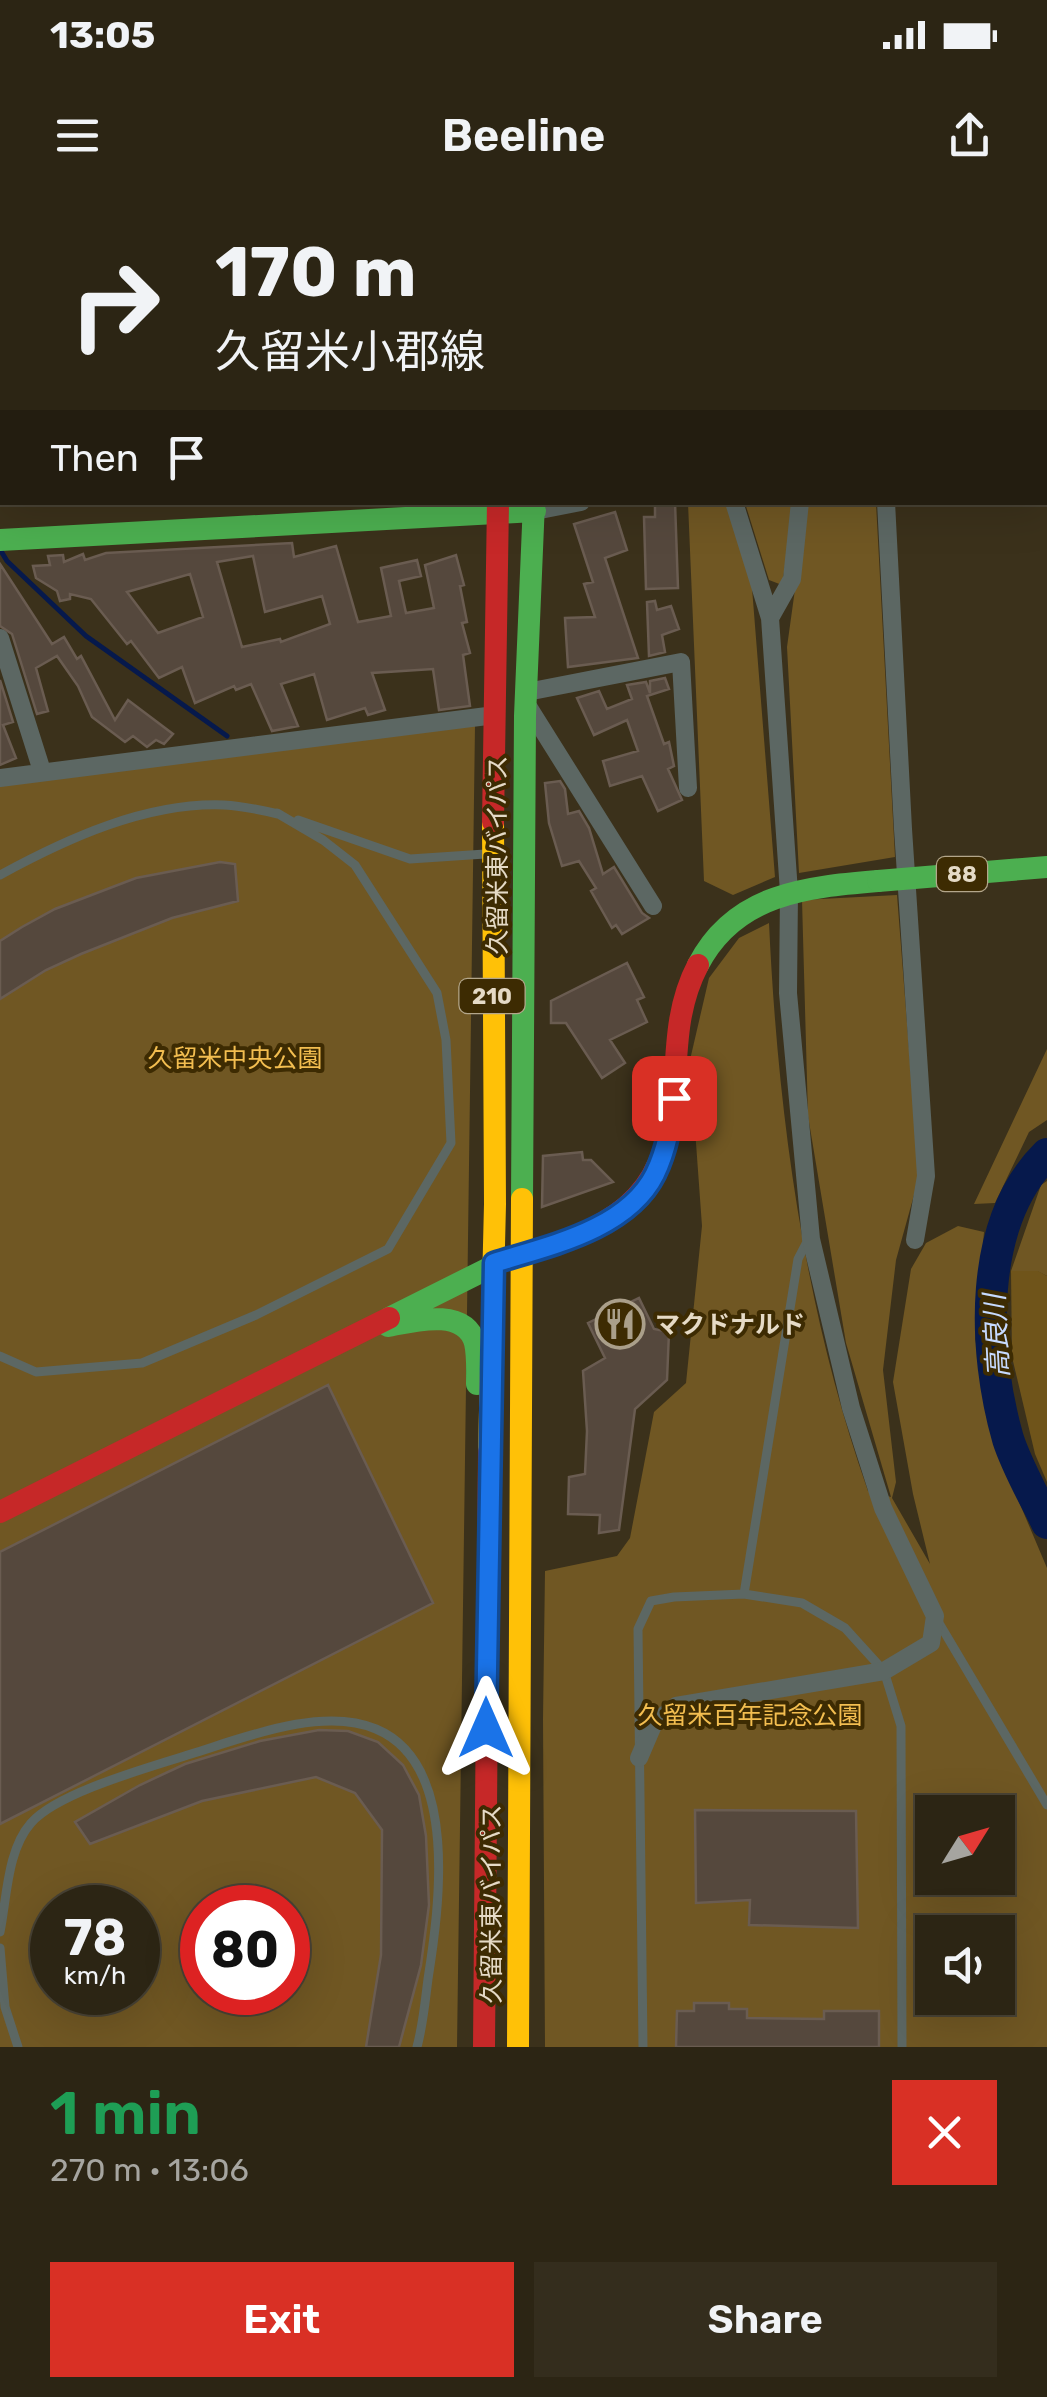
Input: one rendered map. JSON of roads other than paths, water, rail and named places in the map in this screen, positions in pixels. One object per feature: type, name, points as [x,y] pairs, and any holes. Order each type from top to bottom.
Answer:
[{"type":"main road","name":"久留米東バイパス","points":[[484,2047],[498,507]]},
{"type":"main road","points":[[0,540],[534,507]]},
{"type":"main road","name":"久留米東バイパス","points":[[518,2047],[527,663],[534,507]]},
{"type":"main road","name":"88","points":[[524,1254],[594,1228],[630,1205],[654,1177],[668,1141],[679,1021],[688,984],[700,954],[724,929],[754,909],[800,890],[1047,867]]},
{"type":"main road","points":[[0,1512],[494,1263],[524,1254]]},
{"type":"main road","points":[[359,1332],[439,1319],[463,1324],[474,1338],[488,1488]]},
{"type":"street","points":[[639,1758],[654,1723],[676,1706],[884,1671],[931,1643],[935,1616],[883,1508],[851,1408],[810,1236],[788,994],[800,890],[770,618],[735,505]]},
{"type":"street","points":[[770,618],[792,579],[800,505]]},
{"type":"street","points":[[886,505],[926,1176],[915,1240]]},
{"type":"street","points":[[0,638],[42,771]]},
{"type":"street","points":[[528,692],[680,662],[688,788]]},
{"type":"street","points":[[527,663],[528,706],[653,906]]},
{"type":"street","points":[[0,778],[495,715]]},
{"type":"lane","points":[[0,875],[82,835],[171,808],[224,805],[276,813],[410,859],[493,852]]},
{"type":"lane","points":[[0,1356],[36,1372],[142,1363],[256,1315],[388,1250],[451,1143],[446,1040],[436,993],[355,866],[323,840],[276,813]]},
{"type":"lane","points":[[744,1594],[798,1259],[810,1236]]},
{"type":"lane","points":[[644,2047],[638,1629],[650,1601],[674,1596],[744,1594],[802,1604],[845,1628],[884,1671],[901,1726],[902,2047]]},
{"type":"lane","points":[[935,1616],[1047,1805]]},
{"type":"lane","points":[[0,1932],[17,1845],[32,1821],[72,1796],[247,1735],[334,1722],[373,1727],[398,1740],[420,1769],[439,1850],[438,1912],[416,2047]]},
{"type":"lane","points":[[0,1948],[5,2007],[18,2047]]},
{"type":"waterway","points":[[1,551],[86,636],[227,736]]},
{"type":"waterway","name":"高良川","points":[[1047,1154],[1024,1182],[1008,1215],[997,1251],[991,1328],[1008,1439],[1047,1523]]},
{"type":"place","name":"マクドナルド","points":[[620,1324]]},
{"type":"park label","name":"久留米中央公園","points":[[235,1058]]},
{"type":"park label","name":"久留米百年記念公園","points":[[750,1715]]}]
